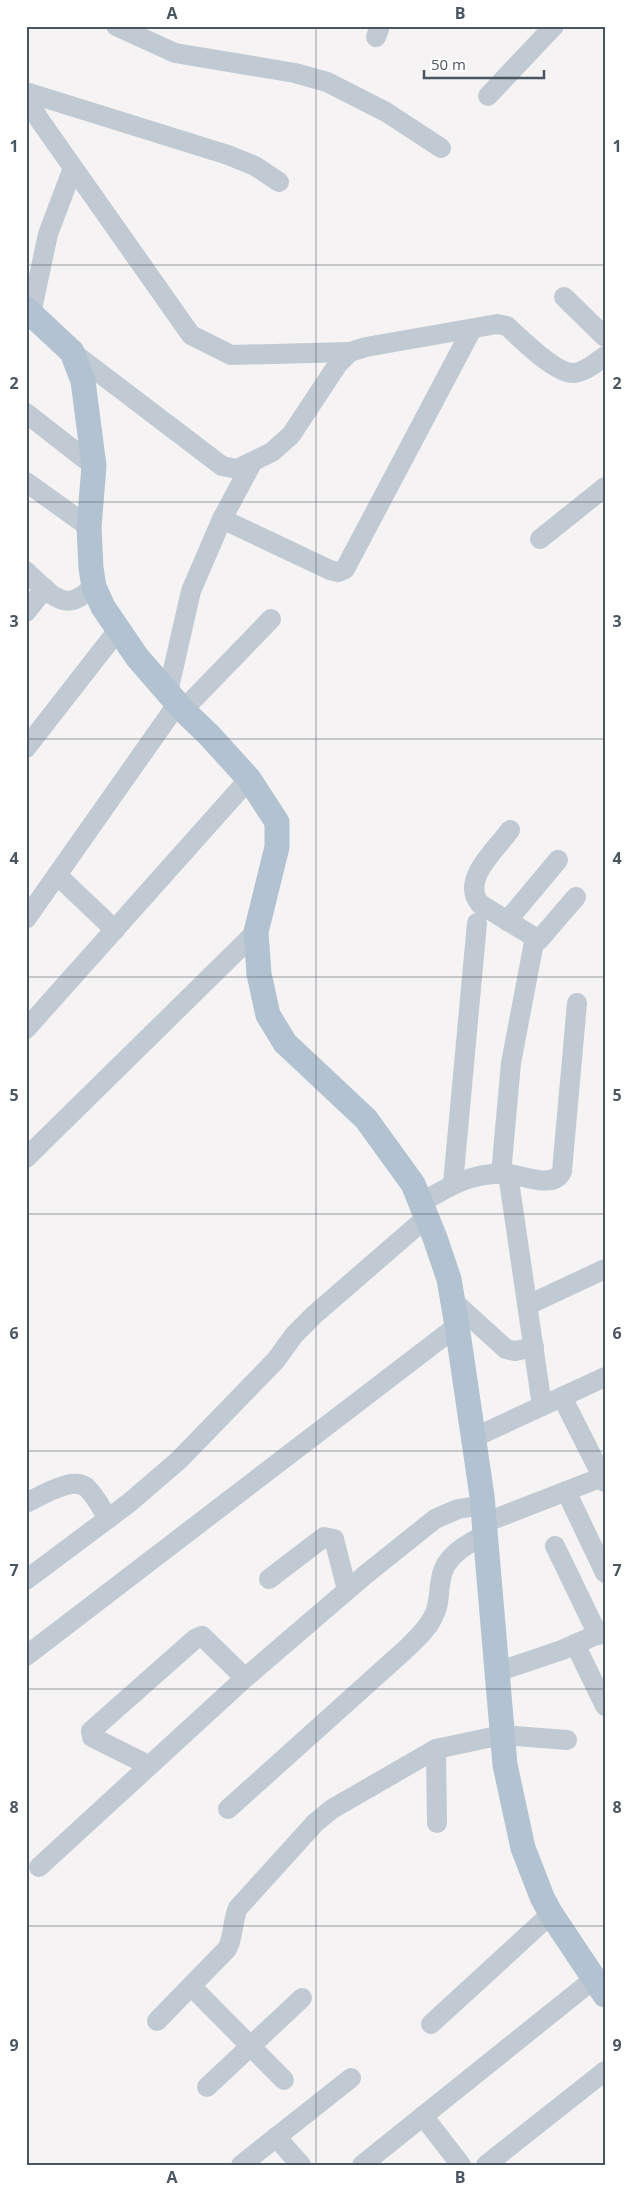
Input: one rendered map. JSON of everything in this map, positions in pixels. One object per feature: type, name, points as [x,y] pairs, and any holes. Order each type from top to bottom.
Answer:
[{"type":"main road","points":[[29,311],[72,352],[83,381],[94,466],[89,527],[91,568],[94,587],[103,607],[138,657],[176,702],[249,779],[273,813],[277,822],[277,847],[256,932],[259,974],[268,1015],[285,1042],[366,1119],[413,1184],[449,1279],[484,1521],[504,1765],[523,1848],[542,1897],[599,1987]]},
{"type":"street","points":[[116,26],[175,53],[295,72],[326,82],[386,112],[441,148]]},
{"type":"street","points":[[488,96],[554,26]]},
{"type":"street","points":[[26,92],[228,155],[255,166],[279,182]]},
{"type":"street","points":[[26,98],[191,335],[231,356],[350,352],[366,346],[497,324],[508,326],[557,368],[573,373],[584,371],[605,356]]},
{"type":"street","points":[[29,311],[48,234],[73,168]]},
{"type":"street","points":[[564,297],[605,338]]},
{"type":"street","points":[[222,519],[330,570],[338,572],[345,569],[472,329]]},
{"type":"street","points":[[72,352],[222,466],[236,469],[272,452],[291,435],[322,385],[350,352]]},
{"type":"street","points":[[26,414],[94,466]]},
{"type":"street","points":[[176,702],[190,591],[222,519],[252,463]]},
{"type":"street","points":[[26,482],[89,527]]},
{"type":"street","points":[[540,539],[605,487]]},
{"type":"street","points":[[26,571],[53,595],[66,601],[76,600],[94,587]]},
{"type":"street","points":[[26,612],[45,588]]},
{"type":"street","points":[[26,919],[176,702],[271,619]]},
{"type":"street","points":[[26,748],[118,630]]},
{"type":"street","points":[[26,1029],[249,779]]},
{"type":"street","points":[[510,830],[476,876],[472,887],[473,896],[480,904],[540,940],[576,897]]},
{"type":"street","points":[[507,921],[558,860]]},
{"type":"street","points":[[57,875],[115,930]]},
{"type":"street","points":[[452,1184],[477,923]]},
{"type":"street","points":[[26,1158],[256,932]]},
{"type":"street","points":[[535,937],[511,1063],[504,1174],[528,1305],[542,1406]]},
{"type":"street","points":[[26,1580],[129,1503],[199,1441],[276,1360],[294,1335],[452,1184],[474,1176],[504,1174],[554,1180],[559,1177],[562,1171],[577,1003]]},
{"type":"street","points":[[528,1305],[605,1269]]},
{"type":"street","points":[[453,1301],[506,1349],[514,1351],[534,1347]]},
{"type":"street","points":[[26,1656],[457,1326]]},
{"type":"street","points":[[473,1438],[605,1377]]},
{"type":"street","points":[[228,1809],[405,1650],[425,1629],[434,1617],[445,1566],[467,1545],[484,1521],[604,1478],[562,1397]]},
{"type":"street","points":[[26,1503],[69,1483],[79,1483],[87,1488],[108,1518]]},
{"type":"street","points":[[566,1491],[605,1573]]},
{"type":"street","points":[[39,1867],[245,1678],[347,1590],[435,1519],[458,1509],[484,1521]]},
{"type":"street","points":[[269,1579],[324,1537],[329,1537],[334,1539],[347,1590]]},
{"type":"street","points":[[497,1672],[601,1633],[555,1546]]},
{"type":"street","points":[[148,1765],[100,1743],[92,1737],[91,1731],[195,1639],[202,1636],[245,1678]]},
{"type":"street","points":[[575,1644],[605,1706]]},
{"type":"street","points":[[157,2021],[227,1949],[231,1942],[234,1917],[238,1908],[315,1823],[332,1809],[354,1794],[436,1749],[502,1735],[567,1740]]},
{"type":"street","points":[[436,1749],[437,1823]]},
{"type":"street","points":[[431,2024],[551,1914]]},
{"type":"street","points":[[191,1986],[284,2080]]},
{"type":"street","points":[[362,2165],[423,2116],[599,1987]]},
{"type":"street","points":[[207,2087],[302,1998]]},
{"type":"street","points":[[486,2165],[605,2070]]},
{"type":"street","points":[[241,2165],[351,2078]]},
{"type":"street","points":[[423,2116],[461,2165]]},
{"type":"street","points":[[276,2137],[301,2165]]}]
